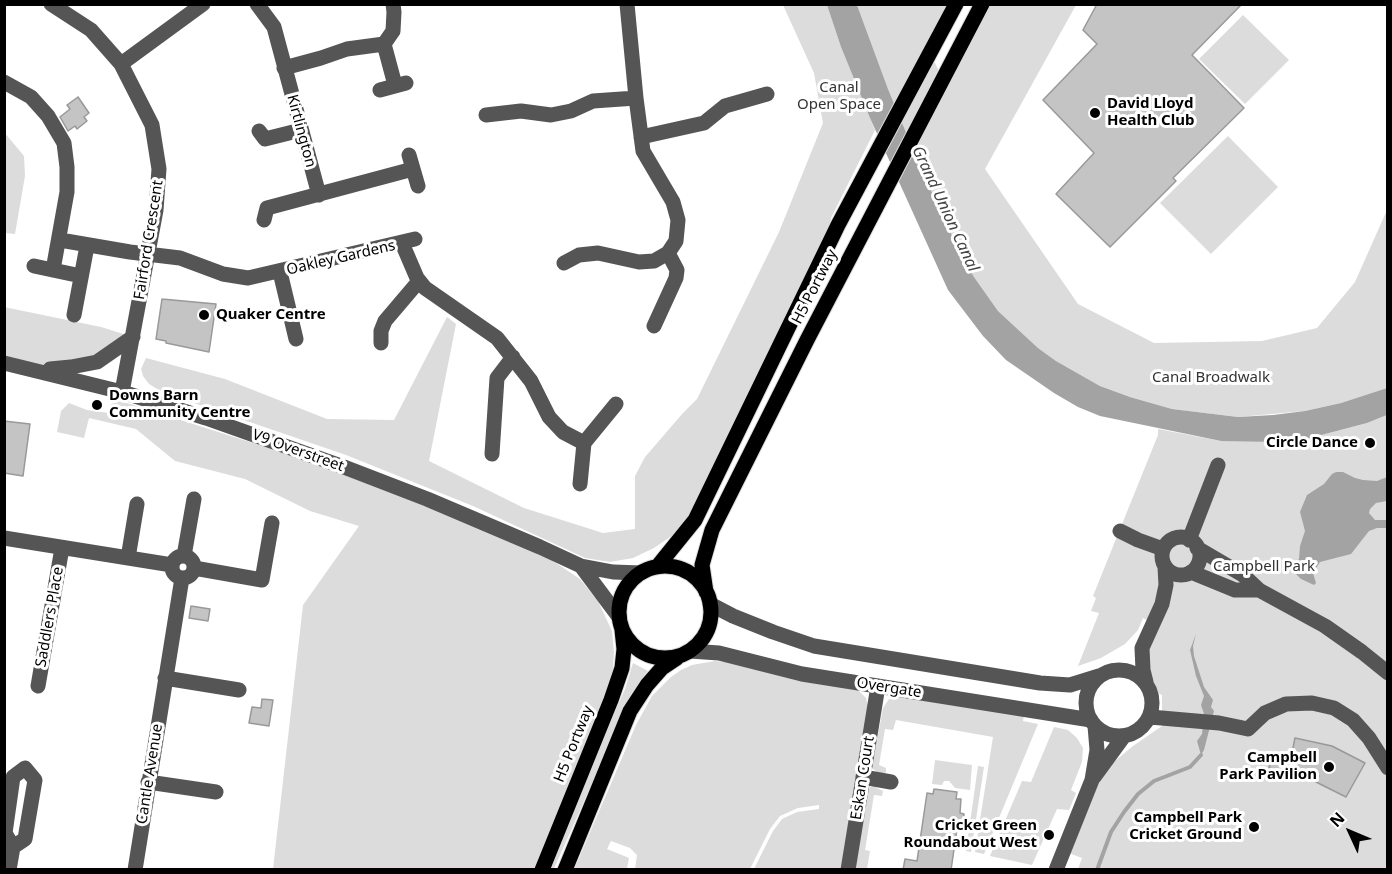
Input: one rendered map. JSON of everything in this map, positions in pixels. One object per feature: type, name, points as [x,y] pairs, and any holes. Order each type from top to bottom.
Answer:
[{"type":"main road","name":"H5 Portway","points":[[657,567],[695,520],[838,225],[956,4]]},
{"type":"main road","name":"H5 Portway","points":[[708,598],[702,565],[712,530],[982,4]]},
{"type":"main road","points":[[565,870],[630,711],[647,685],[662,668],[685,653],[700,642],[707,631],[710,617],[708,598],[698,580],[686,571],[672,567],[657,567],[641,573],[631,581],[620,604],[620,623],[629,641],[652,657],[665,658],[685,653]]},
{"type":"main road","name":"H5 Portway","points":[[542,870],[612,699],[622,668],[624,649],[620,623]]},
{"type":"street","name":"Fairford Crescent","points":[[51,4],[90,30],[121,64],[152,125],[159,169],[156,210],[122,392]]},
{"type":"street","points":[[121,64],[203,4]]},
{"type":"street","name":"Kirtlington","points":[[257,4],[274,27],[319,195]]},
{"type":"street","points":[[393,4],[393,30],[384,44],[394,86]]},
{"type":"street","points":[[564,263],[579,255],[598,253],[639,262],[654,261],[668,253],[676,241],[678,220],[668,192],[643,151],[627,4]]},
{"type":"street","points":[[284,68],[347,49],[384,44]]},
{"type":"street","points":[[4,82],[31,97],[48,116],[64,143],[68,167],[67,192],[53,270]]},
{"type":"street","points":[[641,137],[704,123],[725,106],[767,94]]},
{"type":"street","points":[[486,115],[521,111],[551,116],[571,111],[593,101],[636,98]]},
{"type":"street","points":[[259,131],[265,139],[301,130]]},
{"type":"street","points":[[264,220],[267,208],[319,195],[411,162],[418,186]]},
{"type":"street","name":"Oakley Gardens","points":[[60,240],[87,246],[180,258],[223,274],[248,278],[409,241],[419,281],[434,295],[497,338],[531,381],[549,417],[563,432],[584,443]]},
{"type":"street","points":[[74,315],[87,246]]},
{"type":"street","points":[[654,326],[677,270],[668,253]]},
{"type":"street","points":[[34,266],[81,276]]},
{"type":"street","name":"Oakley Gardens","points":[[280,272],[296,339]]},
{"type":"street","points":[[381,343],[381,331],[385,321],[419,281]]},
{"type":"street","points":[[4,369],[71,367],[97,362],[133,337]]},
{"type":"street","points":[[492,454],[497,378],[513,357]]},
{"type":"street","name":"V9 Overstreet","points":[[4,363],[122,392],[206,418],[344,467],[520,538],[581,566],[613,572],[641,573]]},
{"type":"street","points":[[580,484],[584,443],[616,404]]},
{"type":"street","points":[[1162,604],[1198,564],[1193,544],[1218,465]]},
{"type":"street","points":[[178,560],[193,562],[194,568],[191,575],[182,578],[175,575],[178,560],[194,499]]},
{"type":"street","points":[[128,558],[137,504]]},
{"type":"street","points":[[194,568],[262,580],[273,523]]},
{"type":"street","points":[[1120,531],[1163,549]]},
{"type":"street","name":"Saddlers Place","points":[[4,538],[128,558],[178,560]]},
{"type":"street","points":[[1056,870],[1092,780],[1097,750],[1093,723],[1086,702],[1088,692],[1099,676],[1116,669],[1142,648],[1162,604],[1166,585],[1162,558],[1163,549],[1167,544],[1178,538],[1193,544],[1243,575],[1259,590],[1325,626],[1388,673]]},
{"type":"street","name":"Saddlers Place","points":[[38,686],[62,548]]},
{"type":"street","name":"V9 Overstreet","points":[[581,566],[620,623]]},
{"type":"street","points":[[1165,567],[1175,574],[1190,573],[1235,590],[1259,590]]},
{"type":"street","name":"Cantle Avenue","points":[[135,870],[182,578]]},
{"type":"street","name":"Overgate","points":[[708,598],[733,616],[814,646],[1040,683],[1070,685],[1099,676]]},
{"type":"street","points":[[1093,723],[1104,733],[1125,736],[1140,730],[1150,717],[1153,699],[1143,670],[1142,648]]},
{"type":"street","name":"Overgate","points":[[685,653],[718,653],[802,674],[1093,723]]},
{"type":"street","points":[[1116,669],[1133,672],[1146,682]]},
{"type":"street","points":[[165,678],[239,690]]},
{"type":"street","name":"Eskan Court","points":[[848,870],[878,686]]},
{"type":"street","points":[[1150,717],[1214,723],[1248,729],[1265,713],[1286,704],[1312,703],[1334,708],[1353,720],[1369,738],[1388,768]]},
{"type":"street","points":[[1092,780],[1125,736]]},
{"type":"street","points":[[863,777],[891,782]]},
{"type":"street","points":[[148,782],[216,792]]},
{"type":"street","points":[[9,870],[13,846]]},
{"type":"green space","name":"Canal Open Space","points":[[783,5],[827,5],[841,47],[875,130],[831,218],[824,254],[695,520],[654,548],[633,558],[610,562],[585,558],[473,506],[346,455],[162,392],[149,384],[143,376],[141,369],[146,358],[225,379],[327,419],[394,420],[447,317],[456,324],[429,461],[524,508],[603,533],[635,529],[635,476],[645,457],[697,399],[779,232],[823,123],[814,73]]},
{"type":"green space","name":"Canal Broadwalk","points":[[857,5],[956,5],[930,53],[943,79],[982,5],[1076,5],[985,169],[1078,304],[1154,343],[1262,341],[1317,328],[1355,282],[1387,210],[1387,388],[1341,403],[1305,411],[1238,417],[1172,409],[1130,397],[1100,386],[1038,348],[998,311],[962,257],[922,171]]},
{"type":"green space","points":[[1243,15],[1289,60],[1245,104],[1199,59]]},
{"type":"green space","points":[[4,132],[24,156],[25,176],[15,234],[5,233]]},
{"type":"green space","points":[[1228,136],[1278,187],[1211,254],[1160,203]]},
{"type":"green space","points":[[4,307],[101,327],[133,337],[71,367],[5,363]]},
{"type":"green space","points":[[121,401],[344,472],[547,557],[580,579],[598,601],[612,631],[614,652],[611,700],[542,869],[273,869],[303,605],[359,526],[310,511],[245,479],[175,461],[136,429],[89,418],[84,438],[57,432],[61,411],[69,403],[87,410],[109,413],[111,404]]},
{"type":"green space","name":"Campbell Park","points":[[1387,415],[1387,869],[1078,869],[1082,858],[1063,851],[1092,780],[1133,746],[1162,726],[1162,695],[1150,689],[1143,670],[1153,623],[1143,618],[1138,630],[1125,644],[1101,658],[1078,666],[1099,613],[1091,611],[1096,598],[1093,596],[1158,435],[1158,429],[1221,441],[1310,438],[1367,423]]},
{"type":"green space","points":[[715,661],[858,690],[866,698],[868,707],[841,869],[754,869],[773,831],[782,819],[797,812],[819,809],[819,805],[798,808],[780,816],[770,829],[750,869],[635,869],[637,855],[630,848],[611,841],[607,849],[629,858],[627,869],[574,870],[636,725],[652,696],[681,670],[692,665]]},
{"type":"green space","points":[[633,663],[648,671],[632,692],[554,869],[546,870],[625,689]]},
{"type":"green space","points":[[898,695],[1024,716],[1023,721],[1038,724],[984,854],[975,852],[993,737],[896,720],[893,730],[885,729],[879,765],[886,768],[886,771],[885,774],[879,774],[872,768],[883,708],[889,699]]},
{"type":"green space","points":[[1054,727],[1068,730],[1083,748],[1082,762],[1071,790],[1076,793],[1069,810],[1057,809],[1032,865],[990,856],[1022,781],[1031,782]]},
{"type":"green space","points":[[935,760],[972,765],[970,790],[955,788],[949,781],[944,781],[942,785],[932,784]]},
{"type":"green space","points":[[978,766],[984,767],[971,852],[966,851]]},
{"type":"green space","points":[[873,786],[883,791],[882,796],[874,795],[865,850],[870,851],[867,869],[854,870],[868,788]]},
{"type":"shaded area","points":[[827,5],[857,5],[922,171],[962,257],[998,311],[1038,348],[1100,386],[1172,409],[1238,417],[1273,415],[1341,403],[1387,388],[1387,415],[1367,423],[1310,438],[1279,442],[1221,441],[1100,416],[1054,393],[1006,360],[983,336],[948,290],[870,118],[841,47]]},
{"type":"shaded area","points":[[1336,472],[1343,472],[1363,480],[1377,481],[1387,477],[1387,501],[1376,503],[1369,513],[1375,520],[1387,520],[1387,528],[1369,531],[1351,554],[1320,562],[1313,573],[1316,583],[1314,585],[1301,579],[1291,569],[1299,559],[1305,531],[1300,512],[1307,495],[1324,484]]},
{"type":"shaded area","points":[[1196,634],[1193,646],[1194,656],[1204,687],[1213,700],[1211,707],[1214,711],[1201,755],[1197,741],[1202,734],[1204,714],[1201,705],[1204,696],[1196,676],[1190,650]]},
{"type":"building","name":"David Lloyd Health Club","points":[[1097,4],[1242,4],[1192,55],[1244,108],[1173,178],[1176,181],[1110,247],[1056,194],[1094,153],[1043,100],[1097,44],[1083,30]]},
{"type":"building","points":[[78,97],[89,113],[84,117],[87,121],[77,129],[75,126],[68,131],[60,117],[70,109],[67,105]]},
{"type":"building","name":"Quaker Centre","points":[[162,299],[216,304],[209,352],[156,339]]},
{"type":"building","points":[[4,421],[30,424],[23,476],[4,473]]},
{"type":"building","points":[[191,606],[210,609],[208,621],[189,618]]},
{"type":"building","points":[[262,699],[273,700],[269,726],[249,723],[252,707],[261,708]]},
{"type":"building","name":"Campbell Park Pavilion","points":[[1295,738],[1332,746],[1365,763],[1346,797],[1316,782],[1319,776],[1287,769],[1279,774],[1269,768],[1272,753],[1291,758]]},
{"type":"building","points":[[934,789],[957,792],[956,799],[961,799],[960,813],[964,814],[962,830],[957,829],[951,870],[903,870],[905,859],[917,861],[927,793],[933,794]]},
{"type":"waterway","points":[[1097,870],[1111,832],[1138,794],[1154,781],[1190,767],[1201,755]]},
{"type":"place","name":"David Lloyd Health Club","points":[[1095,113]]},
{"type":"place","name":"Quaker Centre","points":[[204,315]]},
{"type":"place","name":"Downs Barn Community Centre","points":[[97,405]]},
{"type":"place","name":"Circle Dance","points":[[1370,443]]},
{"type":"place","name":"Campbell Park Pavilion","points":[[1329,767]]},
{"type":"place","name":"Campbell Park Cricket Ground","points":[[1254,827]]},
{"type":"place","name":"Cricket Green Roundabout West","points":[[1049,835]]},
{"type":"water label","name":"Grand Union Canal","points":[[945,209]]}]
